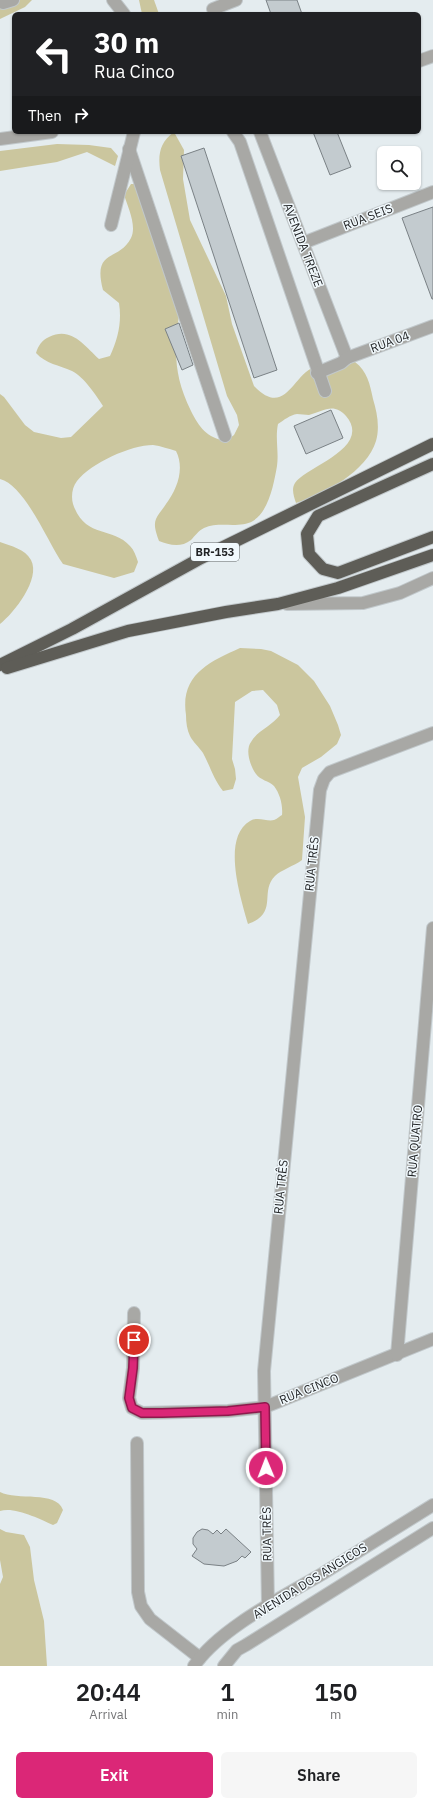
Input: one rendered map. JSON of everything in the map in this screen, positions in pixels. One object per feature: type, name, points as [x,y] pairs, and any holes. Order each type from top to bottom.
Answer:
[{"type":"highway","name":"BR-153","points":[[0,665],[72,629],[202,558],[433,444]]},
{"type":"highway","points":[[433,464],[318,516],[307,534],[309,554],[323,569],[338,573],[433,537]]},
{"type":"highway","points":[[0,670],[128,631],[226,612],[278,604],[338,588],[433,554]]},
{"type":"street","points":[[113,0],[122,12]]},
{"type":"street","points":[[213,8],[236,0]]},
{"type":"street","points":[[421,60],[433,56]]},
{"type":"street","points":[[0,139],[37,134]]},
{"type":"street","points":[[111,225],[133,134]]},
{"type":"street","points":[[234,134],[240,142],[317,373],[325,391]]},
{"type":"street","name":"AVENIDA TREZE","points":[[261,134],[346,358]]},
{"type":"street","points":[[129,149],[225,436]]},
{"type":"street","name":"RUA SEIS","points":[[303,243],[433,192]]},
{"type":"street","name":"RUA 04","points":[[317,373],[341,363],[346,358],[433,326]]},
{"type":"street","points":[[278,604],[363,603],[400,593],[433,578]]},
{"type":"street","name":"RUA TRÊS","points":[[268,1605],[264,1371],[319,799],[322,784],[330,772],[433,733]]},
{"type":"street","name":"RUA QUATRO","points":[[397,1355],[433,928]]},
{"type":"street","name":"RUA CINCO","points":[[134,1313],[133,1368],[129,1398],[132,1408],[142,1413],[228,1411],[265,1407],[397,1355],[433,1339]]},
{"type":"street","points":[[137,1443],[138,1592],[142,1606],[150,1618],[197,1662]]},
{"type":"street","name":"AVENIDA DOS ANGICOS","points":[[197,1662],[220,1639],[268,1605],[433,1505]]},
{"type":"street","name":"AVENIDA DOS ANGICOS","points":[[224,1666],[237,1650],[433,1528]]},
{"type":"shaded area","points":[[0,0],[32,0],[25,7],[0,19]]},
{"type":"shaded area","points":[[139,0],[154,0],[158,12],[142,12]]},
{"type":"shaded area","points":[[175,134],[184,150],[183,179],[190,220],[226,296],[232,324],[254,386],[265,395],[273,398],[281,396],[287,392],[306,372],[314,367],[329,363],[355,362],[362,369],[369,383],[377,414],[377,436],[371,452],[354,472],[331,488],[296,503],[293,490],[295,483],[301,477],[334,456],[344,447],[351,438],[352,427],[342,412],[333,408],[309,415],[297,414],[289,417],[278,424],[277,466],[270,496],[267,504],[259,516],[253,521],[247,523],[235,525],[216,525],[204,528],[187,543],[179,545],[171,545],[159,541],[155,525],[157,517],[173,492],[180,472],[179,458],[176,451],[153,445],[134,448],[112,456],[83,474],[75,483],[72,501],[78,515],[84,523],[99,531],[123,540],[134,551],[138,562],[134,572],[114,578],[63,564],[27,503],[9,484],[0,479],[0,394],[4,397],[25,425],[34,432],[61,438],[71,437],[103,406],[81,377],[72,371],[44,360],[36,353],[44,340],[57,334],[64,334],[71,335],[77,339],[99,359],[110,356],[119,330],[120,310],[119,303],[103,290],[101,268],[104,261],[108,257],[120,250],[131,238],[133,228],[130,211],[124,195],[131,184],[141,184],[179,315],[176,353],[178,375],[185,398],[197,422],[204,431],[219,440],[226,441],[234,435],[239,425],[237,415],[227,396],[160,170],[159,159],[161,149],[169,136]]},
{"type":"shaded area","points":[[57,144],[89,145],[111,148],[118,156],[115,166],[87,152],[57,162],[0,171],[0,151]]},
{"type":"shaded area","points":[[0,542],[17,548],[25,553],[31,560],[33,568],[29,586],[19,604],[0,624]]},
{"type":"shaded area","points":[[240,648],[271,651],[298,665],[314,681],[330,706],[341,735],[337,744],[321,757],[302,768],[298,777],[305,817],[302,860],[275,876],[268,889],[266,908],[263,914],[248,924],[238,885],[235,854],[236,841],[241,829],[250,821],[256,819],[274,820],[282,815],[282,811],[279,796],[274,786],[260,778],[254,771],[250,762],[248,749],[254,738],[280,715],[277,705],[263,690],[252,691],[235,702],[232,759],[236,779],[233,789],[223,791],[203,753],[189,734],[186,723],[185,701],[192,680],[199,672],[218,659]]},
{"type":"shaded area","points":[[0,1492],[7,1495],[53,1500],[59,1504],[63,1510],[57,1523],[53,1525],[12,1510],[0,1511]]},
{"type":"shaded area","points":[[0,1529],[6,1532],[24,1535],[30,1547],[34,1580],[44,1621],[47,1666],[0,1666],[0,1584],[3,1577],[0,1560]]},
{"type":"building","points":[[266,0],[297,0],[301,12],[270,12]]},
{"type":"building","points":[[314,134],[338,134],[351,167],[330,175]]},
{"type":"building","points":[[204,148],[277,370],[254,378],[181,156]]},
{"type":"building","points":[[433,207],[433,299],[432,299],[402,218]]},
{"type":"building","points":[[179,323],[193,365],[182,370],[165,329]]},
{"type":"building","points":[[331,410],[343,438],[306,454],[294,426]]},
{"type":"building","points":[[202,1529],[208,1530],[213,1534],[217,1530],[221,1534],[226,1529],[251,1552],[245,1558],[242,1556],[237,1561],[224,1566],[204,1564],[192,1556],[197,1549],[193,1544],[193,1538],[197,1532]]},
{"type":"route","points":[[134,1340],[133,1368],[129,1398],[132,1408],[142,1413],[162,1413],[228,1411],[265,1407],[266,1468]]}]
